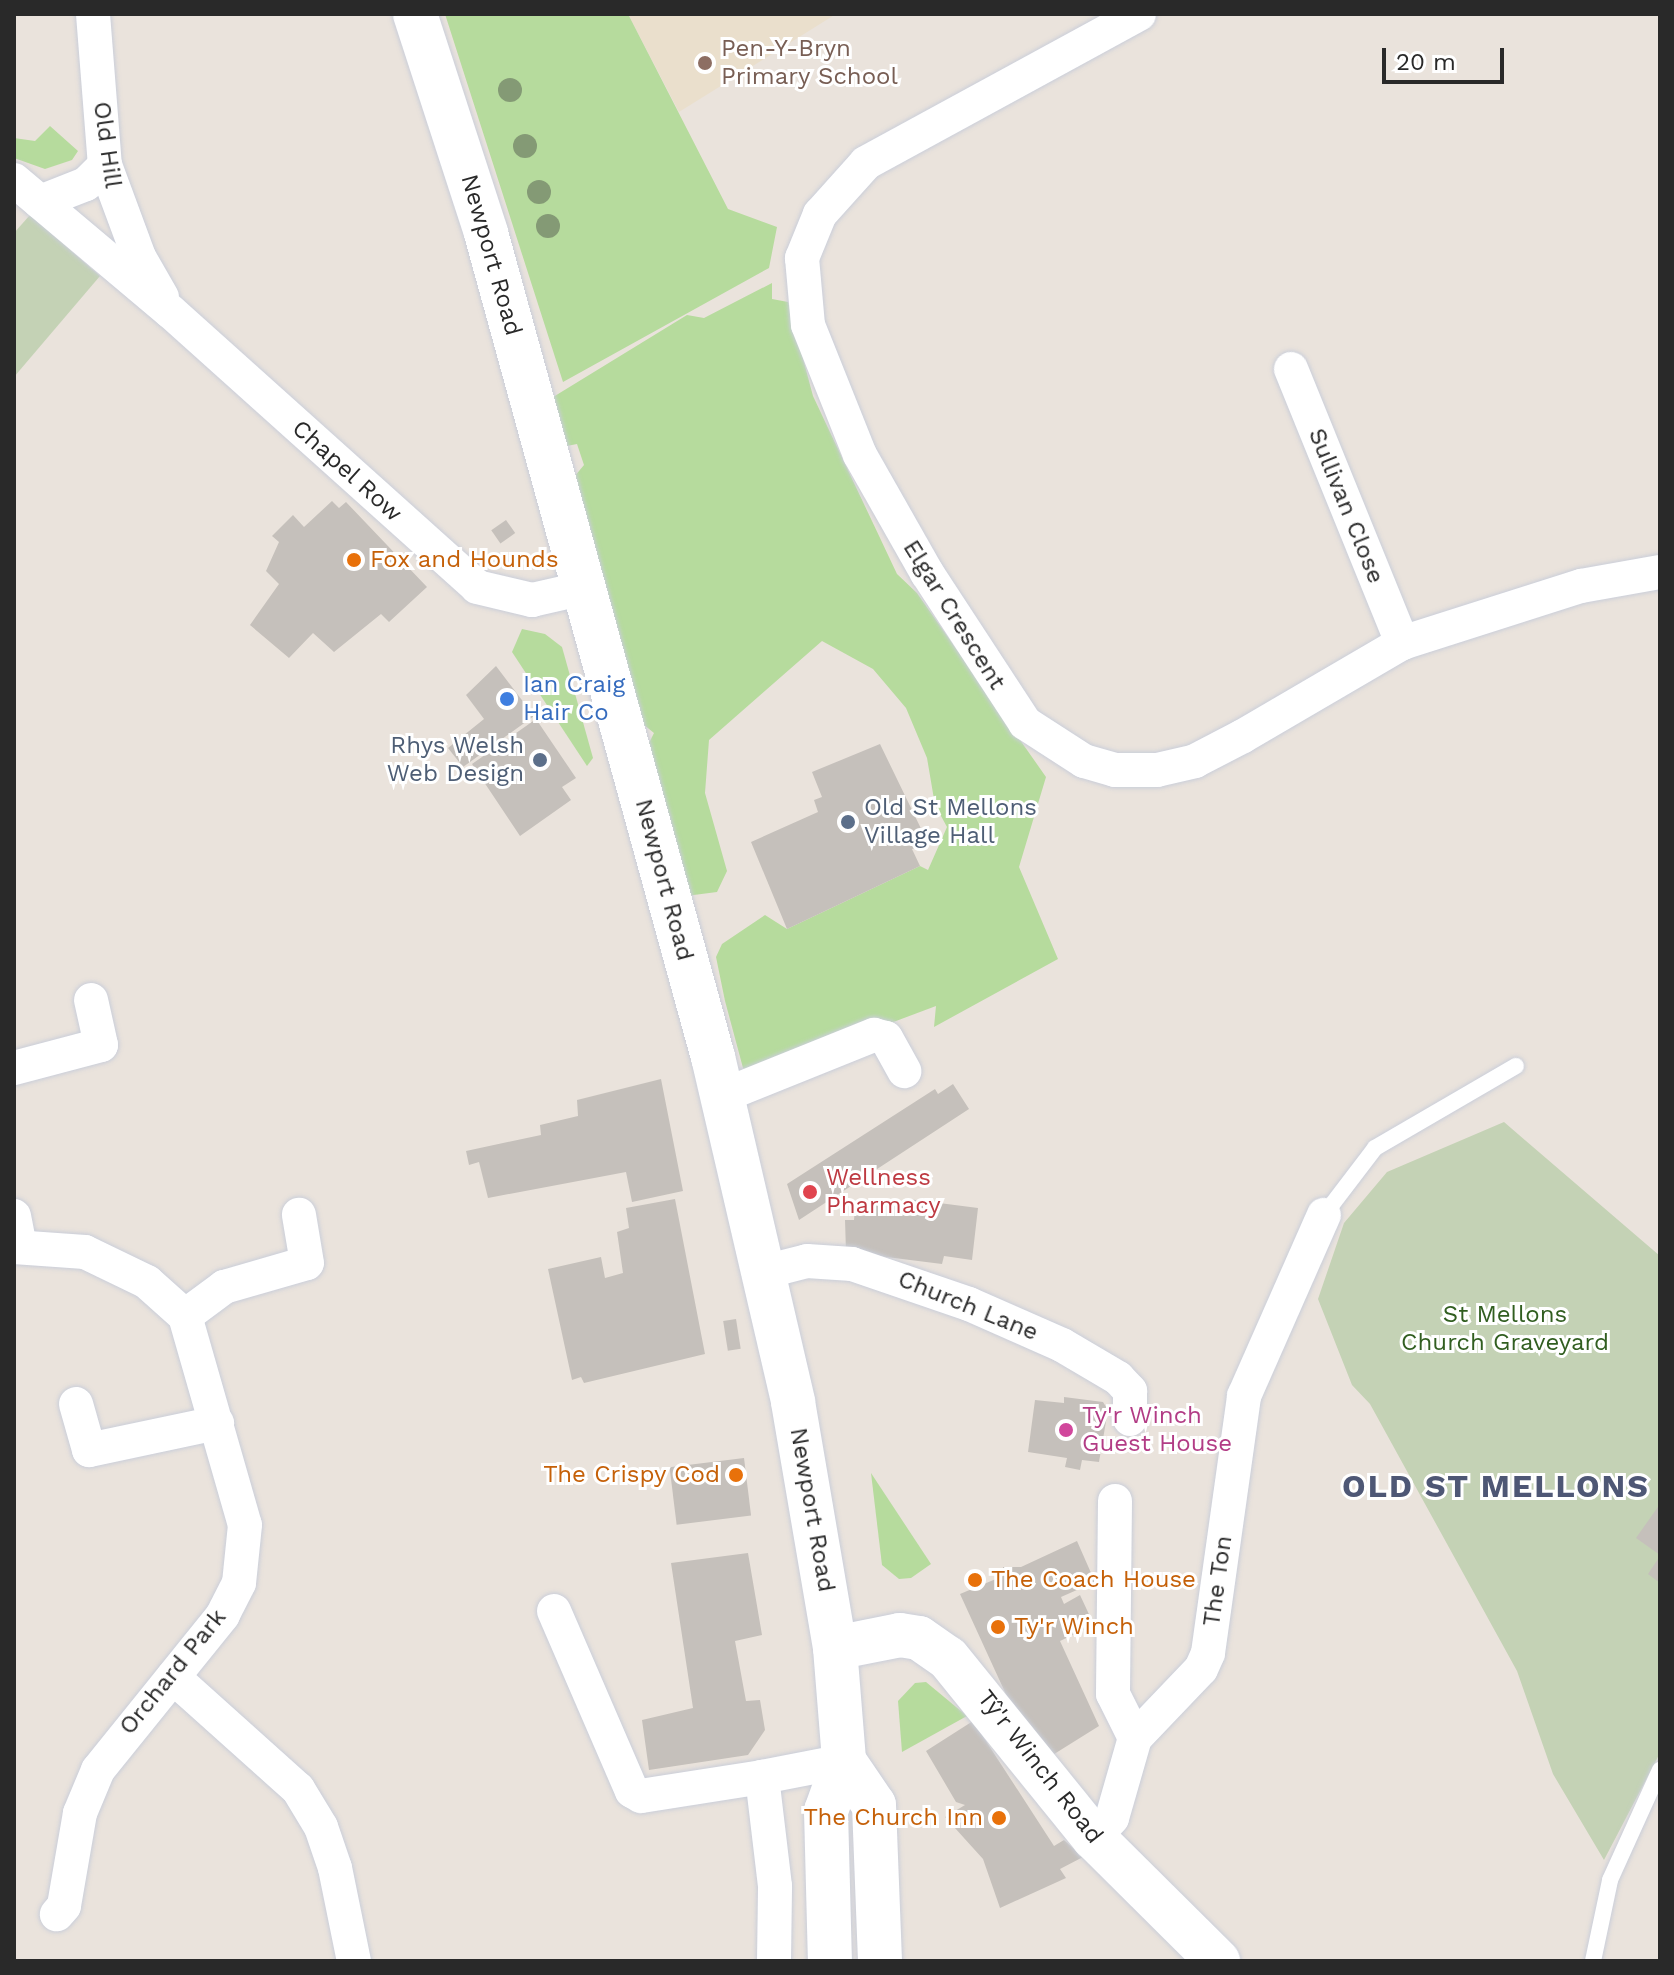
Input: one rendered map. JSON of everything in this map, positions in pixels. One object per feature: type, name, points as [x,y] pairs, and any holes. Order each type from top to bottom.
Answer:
[{"type":"main road","name":"Newport Road","points":[[415,14],[486,233],[585,588],[722,1096],[764,1272],[835,1648],[844,1761],[826,1811],[830,1961]]},
{"type":"main road","name":"Tŷ'r Winch Road","points":[[835,1648],[900,1635],[939,1652],[975,1685],[1094,1838],[1218,1961]]},
{"type":"main road","name":"Newport Road","points":[[844,1761],[874,1805],[880,1961]]},
{"type":"street","name":"Old Hill","points":[[93,14],[105,165],[139,257],[171,312]]},
{"type":"street","name":"Elgar Crescent","points":[[1139,14],[866,163],[837,189],[802,258],[808,325],[824,375],[911,547],[1003,694],[1050,744],[1084,761],[1115,770],[1157,770],[1195,761],[1402,643],[1581,586],[1660,572]]},
{"type":"street","points":[[40,202],[86,184],[105,165]]},
{"type":"street","name":"Chapel Row","points":[[14,180],[171,312],[477,587],[532,600],[585,588]]},
{"type":"street","name":"Sullivan Close","points":[[1291,369],[1402,643]]},
{"type":"street","points":[[14,1068],[101,1045],[91,1000]]},
{"type":"street","points":[[722,1096],[874,1035],[886,1038],[904,1071]]},
{"type":"street","points":[[16,1236],[85,1252],[147,1282],[185,1316],[224,1287],[307,1263],[299,1215]]},
{"type":"street","name":"The Ton","points":[[1094,1838],[1112,1818],[1135,1738],[1201,1669],[1208,1653],[1244,1396],[1324,1215]]},
{"type":"street","name":"Church Lane","points":[[764,1272],[807,1261],[852,1264],[969,1304],[1108,1372],[1130,1391],[1130,1419]]},
{"type":"street","name":"Orchard Park","points":[[57,1914],[64,1906],[80,1813],[98,1770],[223,1615],[245,1556],[245,1525],[185,1316]]},
{"type":"street","points":[[76,1404],[89,1450],[217,1423]]},
{"type":"street","points":[[1115,1501],[1113,1694],[1135,1738]]},
{"type":"street","points":[[554,1611],[632,1791],[641,1796],[844,1761]]},
{"type":"street","points":[[173,1677],[298,1789],[321,1827],[335,1868],[354,1961]]},
{"type":"street","points":[[762,1777],[775,1886],[774,1961]]},
{"type":"lane","points":[[1324,1215],[1375,1148],[1516,1066]]},
{"type":"lane","points":[[1593,1961],[1610,1880],[1660,1770]]},
{"type":"shaded area","name":"Pen-Y-Bryn Primary School","points":[[628,14],[836,14],[679,112]]},
{"type":"green space","points":[[445,14],[628,14],[728,209],[777,227],[769,268],[563,382]]},
{"type":"green space","points":[[50,126],[78,151],[72,160],[45,169],[14,158],[14,138],[35,141]]},
{"type":"green space","points":[[30,215],[100,276],[14,377],[14,233]]},
{"type":"green space","points":[[772,283],[772,299],[788,302],[813,396],[897,574],[917,593],[1046,777],[1019,867],[1058,959],[934,1027],[936,1006],[752,1075],[743,1068],[725,1001],[716,957],[722,944],[765,915],[787,929],[920,866],[928,870],[947,827],[935,805],[927,758],[906,708],[873,669],[822,641],[709,740],[705,793],[727,871],[717,892],[686,896],[644,753],[654,733],[628,712],[574,477],[584,465],[577,444],[551,449],[545,402],[687,315],[704,318]]},
{"type":"green space","points":[[522,629],[545,634],[562,647],[593,758],[587,766],[512,652]]},
{"type":"green space","name":"St Mellons Church Graveyard","points":[[1504,1122],[1660,1256],[1660,1753],[1604,1860],[1553,1774],[1517,1671],[1370,1404],[1352,1385],[1318,1299],[1344,1223],[1387,1172]]},
{"type":"green space","points":[[871,1473],[931,1564],[911,1578],[899,1579],[882,1565]]},
{"type":"green space","points":[[926,1682],[967,1716],[902,1752],[898,1701],[915,1683]]},
{"type":"building","points":[[332,501],[339,508],[346,502],[427,587],[389,622],[381,614],[334,652],[313,633],[289,658],[250,625],[279,584],[266,571],[279,542],[272,536],[293,515],[304,527]]},
{"type":"building","points":[[506,520],[515,533],[500,543],[491,530]]},
{"type":"building","points":[[496,666],[534,716],[463,767],[448,748],[484,719],[466,695]]},
{"type":"building","points":[[536,719],[576,778],[562,787],[571,800],[520,836],[472,764]]},
{"type":"building","points":[[880,744],[928,843],[912,849],[920,866],[787,929],[751,842],[818,812],[814,800],[822,797],[812,772]]},
{"type":"building","points":[[661,1079],[683,1191],[632,1202],[626,1172],[488,1198],[479,1162],[469,1165],[466,1151],[541,1135],[540,1125],[578,1116],[577,1100]]},
{"type":"building","points":[[953,1084],[969,1109],[799,1220],[787,1184],[935,1089],[938,1094]]},
{"type":"building","points":[[675,1199],[705,1354],[584,1383],[581,1377],[572,1380],[548,1269],[601,1257],[605,1278],[623,1273],[617,1232],[629,1228],[626,1208]]},
{"type":"building","points":[[908,1199],[978,1208],[972,1260],[944,1256],[942,1264],[846,1252],[845,1220],[854,1220],[855,1208],[867,1210],[869,1202],[905,1207]]},
{"type":"building","points":[[736,1319],[741,1349],[728,1351],[723,1321]]},
{"type":"building","points":[[1064,1397],[1103,1402],[1108,1410],[1099,1462],[1082,1460],[1080,1470],[1065,1467],[1067,1458],[1028,1452],[1035,1400],[1064,1403]]},
{"type":"building","points":[[744,1458],[751,1516],[677,1525],[670,1467]]},
{"type":"building","points":[[1660,1504],[1660,1555],[1636,1538]]},
{"type":"building","points":[[1077,1541],[1095,1582],[1061,1597],[1064,1604],[1080,1595],[1094,1625],[1060,1641],[1099,1726],[1051,1756],[1009,1701],[960,1594],[1003,1576],[1003,1567],[1021,1567]]},
{"type":"building","points":[[748,1553],[762,1635],[735,1641],[746,1701],[760,1700],[765,1730],[748,1755],[649,1770],[642,1720],[693,1708],[671,1563]]},
{"type":"building","points":[[1660,1556],[1660,1583],[1648,1574]]},
{"type":"building","points":[[973,1721],[1054,1846],[1064,1840],[1083,1857],[1060,1869],[1066,1878],[1000,1908],[983,1859],[945,1817],[965,1805],[956,1802],[926,1751]]},
{"type":"place","name":"Pen-Y-Bryn Primary School","points":[[705,63]]},
{"type":"place","name":"Fox and Hounds","points":[[354,560]]},
{"type":"place","name":"Ian Craig Hair Co","points":[[507,699]]},
{"type":"place","name":"Rhys Welsh Web Design","points":[[540,760]]},
{"type":"place","name":"Old St Mellons Village Hall","points":[[848,822]]},
{"type":"place","name":"Wellness Pharmacy","points":[[810,1192]]},
{"type":"place","name":"Ty'r Winch Guest House","points":[[1066,1430]]},
{"type":"place","name":"The Crispy Cod","points":[[736,1475]]},
{"type":"place","name":"The Coach House","points":[[975,1580]]},
{"type":"place","name":"Ty'r Winch","points":[[998,1627]]},
{"type":"place","name":"The Church Inn","points":[[999,1818]]},
{"type":"district","name":"OLD ST MELLONS","points":[[1496,1486]]}]
